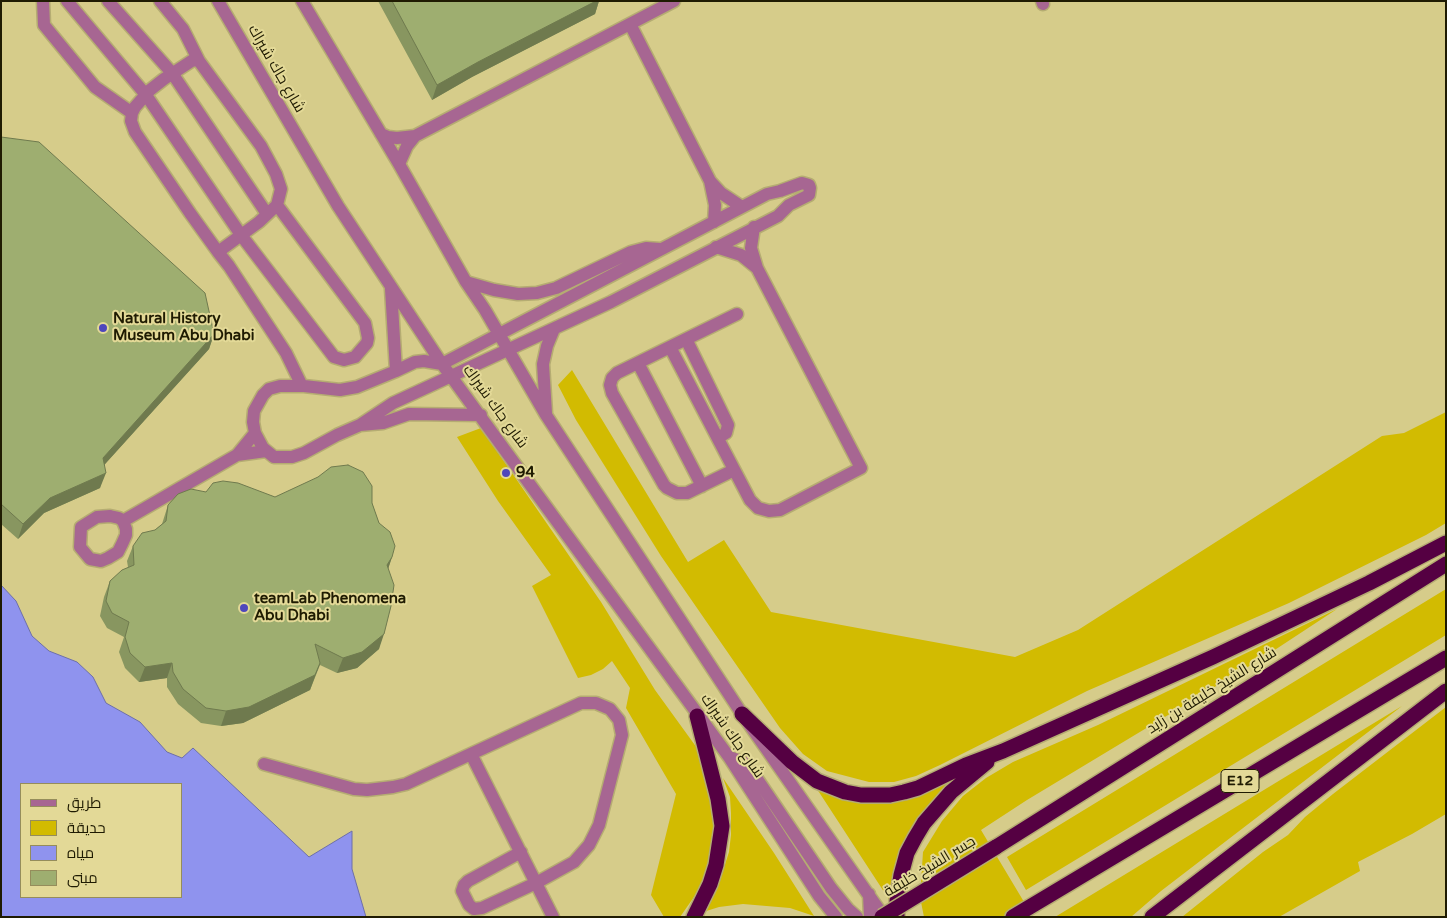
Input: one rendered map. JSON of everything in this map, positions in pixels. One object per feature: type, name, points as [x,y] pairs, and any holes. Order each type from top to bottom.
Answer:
[{"type":"highway","points":[[742,714],[804,772],[831,787],[861,794],[890,795],[918,788],[966,765],[1003,751],[1213,657],[1369,583],[1446,543]]},
{"type":"highway","name":"شارع الشيخ خليفة بن زايد","points":[[996,847],[1446,564]]},
{"type":"highway","name":"E12","points":[[1013,917],[1446,658]]},
{"type":"highway","points":[[1152,917],[1446,691]]},
{"type":"highway","points":[[694,917],[710,884],[716,865],[722,826],[718,799],[698,716]]},
{"type":"highway","points":[[897,917],[898,888],[904,864],[915,838],[924,823],[966,778],[1003,751]]},
{"type":"highway","name":"جسر الشيخ خليفة","points":[[883,917],[996,847]]},
{"type":"street","points":[[43,1],[44,25],[95,87],[132,113]]},
{"type":"street","points":[[67,1],[146,95],[241,235],[334,357],[344,360],[356,357],[367,343],[365,323],[277,205]]},
{"type":"street","points":[[108,1],[172,73],[267,214]]},
{"type":"street","points":[[160,1],[183,29],[199,61],[261,146],[276,174],[281,189],[277,205],[218,252]]},
{"type":"street","name":"شارع جاك شيراك","points":[[218,1],[338,206],[442,364],[729,756],[819,896],[836,917]]},
{"type":"street","name":"شارع جاك شيراك","points":[[302,1],[546,415],[742,714],[869,894],[883,917]]},
{"type":"street","points":[[381,134],[397,138],[415,136],[674,1]]},
{"type":"street","points":[[630,24],[710,181],[715,205],[714,222]]},
{"type":"street","points":[[199,61],[193,60],[172,73],[146,95],[135,107],[132,113],[132,121],[136,132],[286,354],[302,386]]},
{"type":"street","points":[[399,164],[407,146],[415,136]]},
{"type":"street","points":[[710,181],[721,193],[742,207]]},
{"type":"street","points":[[802,183],[809,185],[810,192],[807,197],[789,205],[778,216],[611,302],[509,351],[451,375],[393,403],[360,425],[330,438],[304,453],[292,457],[274,457],[266,451],[255,433],[254,411],[263,395],[269,389],[280,386],[302,386],[340,390],[357,387],[415,362],[424,361],[442,364],[742,207],[767,194],[802,183]]},
{"type":"street","points":[[670,347],[753,504],[763,510],[774,512],[780,510],[861,468],[757,268],[751,248],[754,227]]},
{"type":"street","points":[[716,247],[741,255],[757,268]]},
{"type":"street","points":[[466,282],[508,293],[537,293],[556,288],[631,252],[646,248],[662,249]]},
{"type":"street","points":[[391,286],[396,371]]},
{"type":"street","points":[[734,470],[682,494],[672,491],[664,485],[612,392],[610,385],[614,375],[737,314]]},
{"type":"street","points":[[546,415],[543,364],[547,346],[554,329]]},
{"type":"street","points":[[686,339],[728,425],[726,433],[718,438]]},
{"type":"street","points":[[638,363],[702,486]]},
{"type":"street","points":[[360,425],[383,423],[409,414],[419,413],[481,415]]},
{"type":"street","points":[[123,521],[237,455],[255,433]]},
{"type":"street","points":[[237,455],[266,451]]},
{"type":"street","points":[[264,764],[341,786],[380,789],[406,784],[581,703],[596,702],[610,708],[619,720],[622,734],[621,742],[595,836],[582,854],[574,862],[536,883],[482,908],[474,909],[468,904],[462,891],[468,881],[521,852]]},
{"type":"street","points":[[471,754],[552,917]]},
{"type":"street","points":[[729,756],[743,762],[749,768],[831,888],[857,917]]},
{"type":"street","points":[[869,894],[870,917]]},
{"type":"green space","points":[[572,370],[688,562],[724,540],[771,612],[1015,657],[1078,630],[1382,436],[1404,433],[1446,412],[1446,523],[1426,535],[1289,603],[1087,691],[916,776],[894,782],[869,782],[827,771],[803,754],[780,728],[661,556],[576,420],[558,385]]},
{"type":"green space","points":[[481,428],[601,602],[655,690],[697,748],[711,775],[720,825],[707,874],[680,917],[664,917],[651,895],[676,794],[626,708],[630,688],[612,661],[603,669],[591,675],[578,678],[532,586],[551,575],[498,501],[457,437]]},
{"type":"green space","points":[[1446,589],[1446,635],[1026,890],[1007,857]]},
{"type":"green space","points":[[1337,609],[1261,659],[1027,800],[981,830],[1033,917],[924,917],[920,897],[923,852],[942,821],[963,796],[986,778],[1013,762],[1098,725]]},
{"type":"green space","points":[[1402,706],[1161,891],[1131,917],[1055,917]]},
{"type":"green space","points":[[1446,707],[1446,814],[1358,862],[1360,871],[1279,917],[1182,917],[1263,852],[1288,835],[1305,817],[1333,794]]},
{"type":"green space","points":[[964,772],[937,796],[921,818],[890,901],[817,789],[873,798]]},
{"type":"green space","points":[[723,778],[814,916],[790,908],[743,904],[719,907],[700,913],[718,886],[729,852],[731,835],[730,797]]},
{"type":"water","points":[[1,585],[16,601],[32,636],[49,651],[77,662],[93,677],[106,703],[140,722],[167,752],[182,758],[193,748],[309,857],[352,831],[352,869],[366,917],[1,917]]},
{"type":"building","points":[[392,1],[596,1],[437,85]]},
{"type":"building","name":"Natural History Museum Abu Dhabi","points":[[1,137],[39,142],[205,293],[214,334],[103,458],[106,473],[50,498],[23,524],[1,504]]},
{"type":"building","name":"teamLab Phenomena Abu Dhabi","points":[[348,465],[363,472],[372,486],[372,503],[379,523],[390,532],[395,546],[392,557],[387,565],[394,585],[384,634],[362,652],[343,658],[315,644],[320,663],[315,675],[249,707],[226,711],[206,708],[183,689],[173,672],[172,663],[145,667],[130,653],[125,637],[129,622],[112,613],[106,601],[110,581],[122,570],[134,565],[133,546],[142,533],[155,530],[166,521],[168,505],[178,494],[191,489],[206,492],[213,483],[223,481],[238,483],[275,497],[318,477],[331,467]]},
{"type":"place","name":"Natural History Museum Abu Dhabi","points":[[103,328]]},
{"type":"place","name":"94","points":[[506,473]]},
{"type":"place","name":"teamLab Phenomena Abu Dhabi","points":[[244,608]]}]
